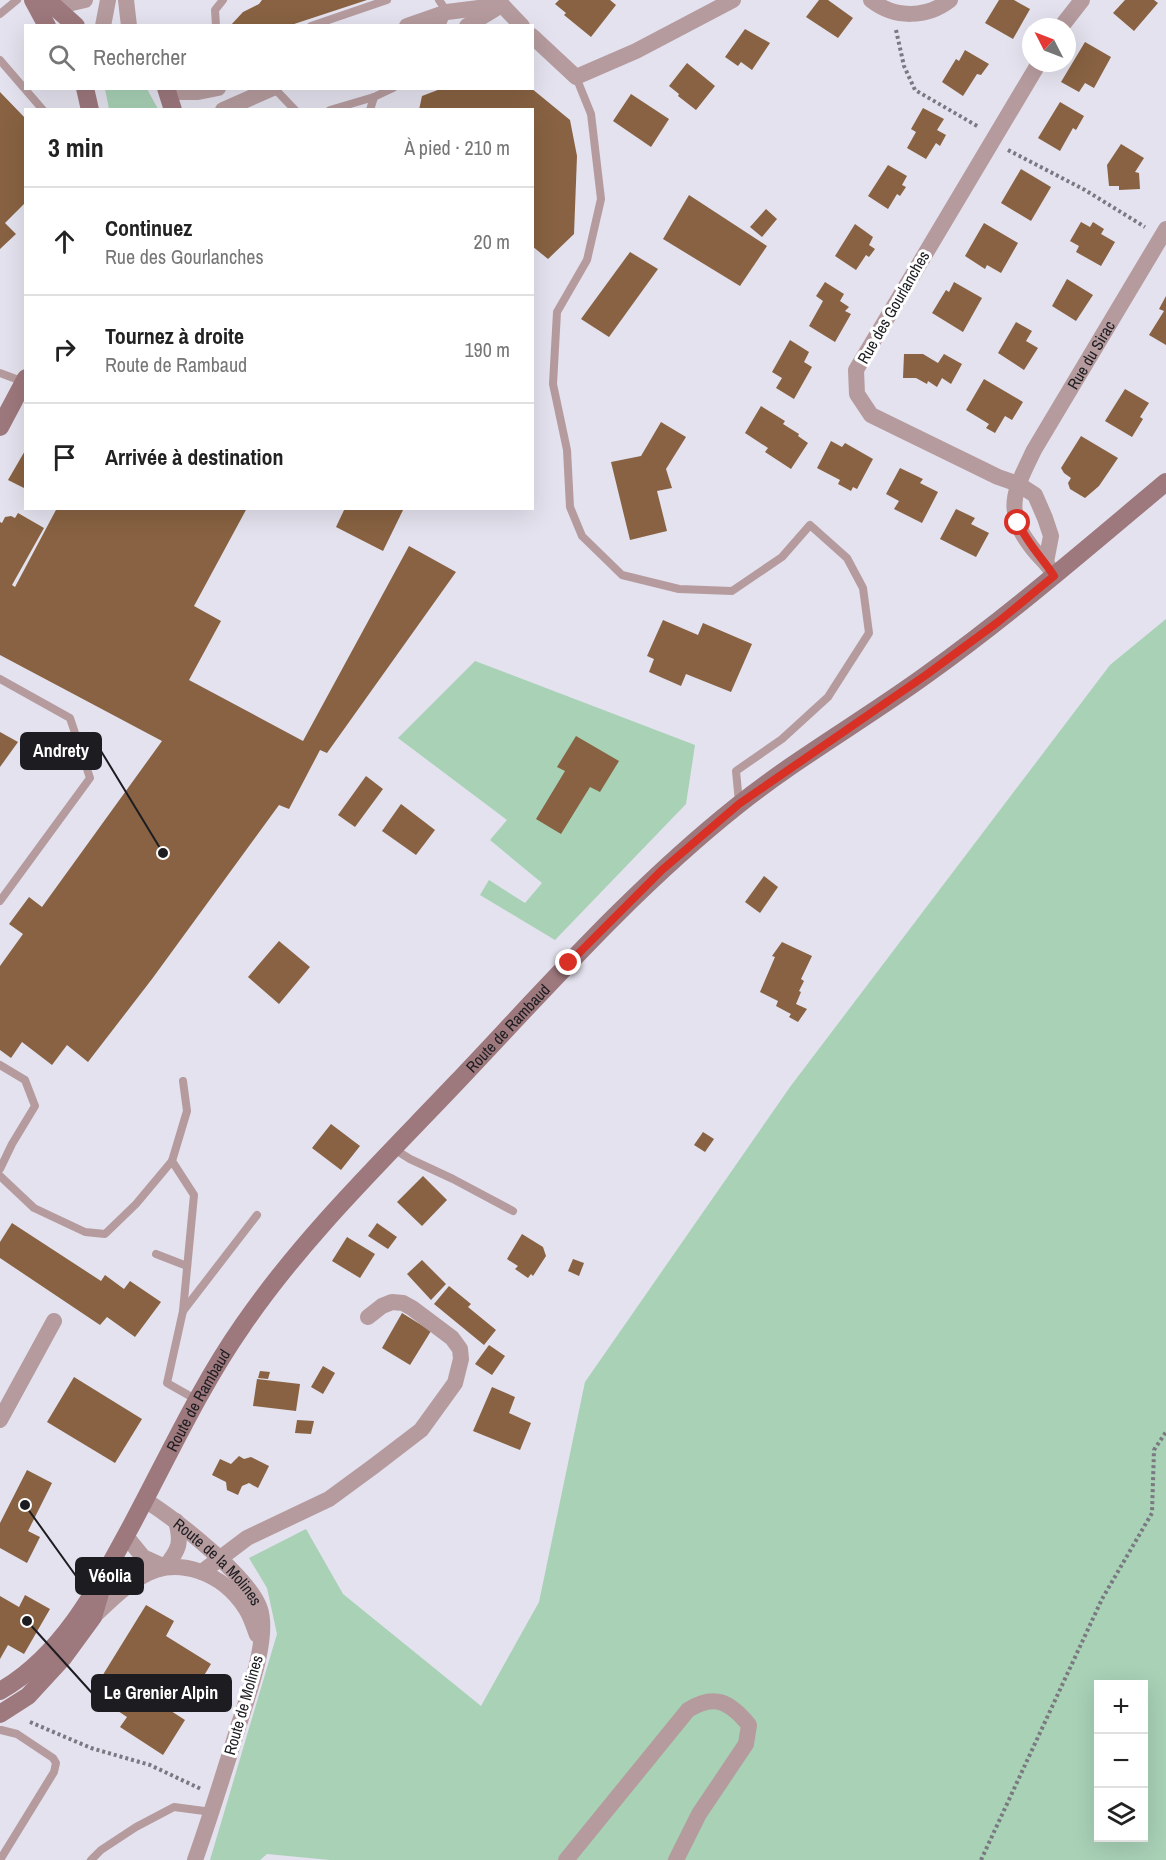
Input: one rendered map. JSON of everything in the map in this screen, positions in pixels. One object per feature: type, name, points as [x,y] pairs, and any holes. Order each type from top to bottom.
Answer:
[{"type":"street","points":[[43,0],[72,3],[85,0]]},
{"type":"street","points":[[43,0],[47,24]]},
{"type":"street","points":[[43,0],[73,24]]},
{"type":"street","points":[[103,24],[108,0]]},
{"type":"street","points":[[126,0],[129,24]]},
{"type":"street","points":[[534,38],[576,77],[636,51],[733,0]]},
{"type":"street","points":[[871,0],[892,12],[907,15],[941,7],[951,0]]},
{"type":"street","points":[[1068,18],[1082,0]]},
{"type":"street","points":[[412,24],[441,13],[480,4],[505,2]]},
{"type":"street","points":[[470,24],[505,2]]},
{"type":"street","points":[[505,2],[521,24]]},
{"type":"street","name":"Rue des Gourlanches","points":[[1034,72],[856,370],[857,394],[871,415],[998,477],[1018,484],[1035,495],[1051,536],[1050,569]]},
{"type":"street","points":[[85,90],[90,108]]},
{"type":"street","points":[[172,108],[167,90],[198,92],[208,90]]},
{"type":"street","points":[[228,108],[269,90]]},
{"type":"street","name":"Rue du Sirac","points":[[1018,484],[1034,450],[1160,257],[1166,229]]},
{"type":"street","points":[[0,427],[24,382]]},
{"type":"street","name":"Route de Rambaud","points":[[0,1691],[42,1661],[64,1635],[107,1571],[220,1357],[279,1276],[394,1149],[638,893],[669,863],[739,804],[926,675],[998,622],[1050,569],[1166,482]]},
{"type":"street","points":[[1018,484],[1013,504],[1018,523],[1028,542],[1050,569]]},
{"type":"street","points":[[202,1572],[247,1538],[330,1499],[421,1430],[455,1383],[461,1359],[460,1349],[452,1338],[403,1303],[392,1302],[382,1306],[368,1317]]},
{"type":"street","points":[[0,1420],[54,1321]]},
{"type":"street","name":"Route de la Molines","points":[[145,1500],[176,1521],[247,1589],[259,1607],[262,1618],[260,1641]]},
{"type":"street","points":[[165,1567],[180,1544],[176,1521]]},
{"type":"street","name":"Route de Molines","points":[[126,1536],[143,1557],[165,1567]]},
{"type":"street","name":"Route de Molines","points":[[93,1617],[138,1578],[165,1567],[178,1566],[202,1572],[219,1580],[235,1595],[247,1611],[260,1641],[256,1667],[195,1860]]},
{"type":"street","name":"Route de Rambaud","points":[[2,1717],[47,1678],[93,1617],[107,1571]]},
{"type":"street","points":[[566,1860],[688,1710],[701,1702],[716,1701],[728,1704],[749,1725],[746,1744],[699,1814],[676,1860]]},
{"type":"lane","points":[[0,14],[17,0]]},
{"type":"lane","points":[[216,24],[215,10],[223,0]]},
{"type":"lane","points":[[317,24],[387,0]]},
{"type":"lane","points":[[490,24],[505,2]]},
{"type":"lane","points":[[0,60],[24,88]]},
{"type":"lane","points":[[576,77],[591,114],[601,199],[587,260],[557,312],[553,384],[567,450],[570,507],[582,536],[622,575],[679,589],[732,591],[782,557],[810,525],[847,558],[863,588],[869,633],[828,697],[782,739],[736,771],[739,804]]},
{"type":"lane","points":[[26,90],[41,108]]},
{"type":"lane","points":[[276,90],[293,108]]},
{"type":"lane","points":[[337,108],[389,90]]},
{"type":"lane","points":[[371,108],[374,97]]},
{"type":"lane","points":[[0,373],[24,380]]},
{"type":"lane","points":[[0,679],[70,718],[90,778],[0,901]]},
{"type":"lane","points":[[0,1065],[25,1080],[35,1106],[0,1169]]},
{"type":"lane","points":[[0,1176],[34,1208],[85,1232],[105,1234],[136,1204],[172,1161],[187,1111],[183,1081]]},
{"type":"lane","points":[[394,1149],[513,1211]]},
{"type":"lane","points":[[172,1161],[194,1195],[183,1311],[167,1383],[197,1400]]},
{"type":"lane","points":[[183,1311],[257,1215]]},
{"type":"lane","points":[[156,1254],[187,1266]]},
{"type":"lane","points":[[0,1860],[54,1772],[56,1763],[53,1758],[17,1734],[2,1717],[17,1681]]},
{"type":"lane","points":[[91,1860],[100,1850],[136,1827],[174,1808],[212,1812]]},
{"type":"path","points":[[981,1860],[1102,1599],[1152,1513],[1154,1450],[1166,1432]]},
{"type":"path","points":[[17,1734],[29,1722],[91,1748],[150,1765],[204,1790]]},
{"type":"green space","points":[[105,90],[148,90],[157,108],[109,108]]},
{"type":"green space","points":[[1166,619],[1166,1860],[330,1860],[267,1854],[260,1860],[210,1860],[277,1634],[267,1588],[249,1558],[306,1529],[343,1594],[481,1706],[539,1602],[585,1382],[790,1087],[1110,665]]},
{"type":"green space","points":[[475,661],[695,745],[686,804],[555,940],[480,895],[489,880],[525,903],[542,883],[490,840],[507,820],[398,738]]},
{"type":"building","points":[[262,0],[367,0],[294,24],[232,24],[243,12]]},
{"type":"building","points":[[559,0],[610,0],[616,5],[591,37],[564,15],[566,13],[555,4]]},
{"type":"building","points":[[819,0],[828,0],[853,18],[838,38],[806,17]]},
{"type":"building","points":[[999,0],[1014,0],[1030,9],[1025,18],[1022,18],[1022,23],[1013,39],[985,23]]},
{"type":"building","points":[[1125,0],[1154,0],[1158,3],[1134,31],[1113,13]]},
{"type":"building","points":[[745,29],[770,43],[752,70],[741,62],[738,66],[725,57]]},
{"type":"building","points":[[1085,42],[1111,57],[1094,88],[1085,83],[1079,92],[1061,82],[1067,72],[1076,72],[1076,57]]},
{"type":"building","points":[[965,50],[989,64],[981,75],[977,74],[963,96],[942,82],[956,59],[959,61]]},
{"type":"building","points":[[687,63],[715,86],[696,110],[669,86]]},
{"type":"building","points":[[438,90],[533,90],[570,120],[577,156],[574,234],[548,259],[534,248],[534,108],[419,108],[422,96]]},
{"type":"building","points":[[0,92],[24,117],[24,204],[5,223],[16,234],[0,249]]},
{"type":"building","points":[[631,94],[669,119],[651,147],[613,121]]},
{"type":"building","points":[[1060,102],[1084,116],[1076,130],[1073,128],[1060,151],[1038,138]]},
{"type":"building","points":[[923,108],[944,119],[937,130],[946,135],[940,146],[936,143],[926,159],[907,148],[916,132],[911,129]]},
{"type":"building","points":[[1121,144],[1144,158],[1135,172],[1139,173],[1140,189],[1119,190],[1119,186],[1109,186],[1107,165]]},
{"type":"building","points":[[888,165],[907,176],[902,185],[906,187],[900,196],[897,194],[888,209],[868,196]]},
{"type":"building","points":[[1021,169],[1051,187],[1031,221],[1001,203]]},
{"type":"building","points":[[689,195],[767,246],[740,286],[663,239]]},
{"type":"building","points":[[766,209],[777,219],[762,237],[750,227]]},
{"type":"building","points":[[1081,222],[1090,227],[1093,222],[1104,229],[1101,234],[1115,242],[1101,266],[1076,252],[1079,246],[1070,241]]},
{"type":"building","points":[[984,223],[1018,243],[1001,273],[987,265],[985,269],[965,256]]},
{"type":"building","points":[[855,224],[873,237],[869,245],[875,249],[869,257],[866,255],[856,270],[835,256]]},
{"type":"building","points":[[630,252],[658,269],[609,337],[581,319]]},
{"type":"building","points":[[1067,279],[1093,295],[1076,321],[1052,306]]},
{"type":"building","points":[[825,282],[844,294],[840,301],[849,307],[845,311],[851,314],[835,342],[809,326],[823,301],[816,296]]},
{"type":"building","points":[[954,282],[982,298],[963,332],[932,313],[946,290],[949,292]]},
{"type":"building","points":[[1166,296],[1166,345],[1149,335],[1164,311],[1159,309]]},
{"type":"building","points":[[1016,322],[1032,331],[1026,341],[1038,348],[1024,370],[998,353]]},
{"type":"building","points":[[790,340],[809,352],[804,362],[812,367],[794,399],[776,388],[782,378],[772,372]]},
{"type":"building","points":[[904,354],[923,354],[938,363],[944,354],[962,364],[951,384],[942,378],[937,387],[928,381],[927,384],[916,378],[903,378]]},
{"type":"building","points":[[984,379],[1023,402],[1012,420],[1005,416],[995,433],[986,428],[989,424],[966,410]]},
{"type":"building","points":[[1125,389],[1149,403],[1132,437],[1105,421]]},
{"type":"building","points":[[761,406],[785,421],[783,424],[808,443],[791,469],[765,452],[768,448],[745,433]]},
{"type":"building","points":[[661,422],[686,437],[666,469],[672,488],[657,491],[667,531],[630,540],[611,462],[641,456]]},
{"type":"building","points":[[1081,436],[1118,458],[1099,486],[1085,498],[1070,489],[1068,483],[1071,478],[1061,468]]},
{"type":"building","points":[[831,441],[842,447],[845,443],[873,459],[857,489],[853,487],[851,491],[838,484],[840,480],[817,468]]},
{"type":"building","points":[[24,452],[24,488],[8,480]]},
{"type":"building","points":[[900,468],[923,479],[920,483],[938,492],[922,523],[894,509],[899,501],[886,494]]},
{"type":"building","points":[[956,509],[975,518],[971,524],[989,533],[976,557],[940,539]]},
{"type":"building","points":[[56,510],[246,510],[194,606],[221,621],[189,680],[303,741],[409,546],[456,572],[327,753],[320,750],[289,809],[279,805],[152,979],[88,1062],[67,1045],[52,1065],[22,1042],[11,1058],[0,1050],[0,966],[23,934],[9,924],[29,897],[42,907],[162,741],[0,655],[0,522],[2,523],[5,517],[15,518],[18,513],[44,528],[12,585],[15,587]]},
{"type":"building","points":[[344,510],[403,510],[383,551],[336,527]]},
{"type":"building","points":[[663,620],[698,635],[703,623],[752,644],[731,692],[686,674],[681,686],[649,672],[654,659],[647,656]]},
{"type":"building","points":[[0,732],[18,742],[0,767]]},
{"type":"building","points":[[576,736],[619,761],[600,792],[590,787],[561,834],[536,819],[565,771],[557,767]]},
{"type":"building","points":[[366,776],[383,789],[355,827],[338,815]]},
{"type":"building","points":[[401,804],[435,830],[416,855],[382,831]]},
{"type":"building","points":[[764,876],[778,887],[760,913],[745,902]]},
{"type":"building","points":[[279,941],[310,967],[279,1004],[248,977]]},
{"type":"building","points":[[782,942],[812,956],[801,979],[804,981],[796,1004],[807,1009],[798,1022],[789,1017],[791,1014],[776,1006],[778,1001],[760,992],[775,957],[772,956]]},
{"type":"building","points":[[331,1124],[360,1146],[341,1170],[312,1148]]},
{"type":"building","points":[[703,1132],[714,1139],[705,1152],[694,1145]]},
{"type":"building","points":[[423,1176],[447,1200],[422,1226],[397,1202]]},
{"type":"building","points":[[12,1223],[101,1281],[105,1275],[124,1289],[130,1281],[161,1302],[135,1337],[107,1317],[100,1325],[0,1258],[0,1242]]},
{"type":"building","points":[[377,1223],[397,1237],[388,1249],[368,1236]]},
{"type":"building","points":[[522,1234],[543,1247],[546,1256],[533,1276],[531,1274],[528,1278],[515,1269],[518,1266],[507,1259]]},
{"type":"building","points":[[347,1237],[375,1254],[360,1278],[332,1261]]},
{"type":"building","points":[[573,1259],[584,1263],[579,1276],[568,1271]]},
{"type":"building","points":[[422,1260],[446,1284],[431,1300],[407,1274]]},
{"type":"building","points":[[449,1286],[471,1304],[468,1307],[496,1330],[484,1345],[434,1304]]},
{"type":"building","points":[[402,1313],[431,1331],[410,1365],[382,1348]]},
{"type":"building","points":[[489,1345],[505,1356],[492,1375],[475,1364]]},
{"type":"building","points":[[323,1366],[335,1373],[323,1394],[311,1387]]},
{"type":"building","points":[[260,1371],[270,1372],[268,1379],[258,1378]]},
{"type":"building","points":[[74,1377],[142,1419],[115,1463],[47,1422]]},
{"type":"building","points":[[257,1379],[300,1384],[296,1411],[253,1406]]},
{"type":"building","points":[[492,1387],[515,1397],[509,1413],[531,1423],[520,1450],[473,1431]]},
{"type":"building","points":[[297,1420],[314,1421],[311,1434],[295,1433]]},
{"type":"building","points":[[239,1456],[244,1459],[251,1457],[269,1466],[258,1488],[249,1483],[242,1486],[238,1495],[227,1490],[226,1482],[212,1475],[220,1459],[231,1464]]},
{"type":"building","points":[[27,1470],[52,1483],[28,1531],[40,1537],[27,1563],[0,1548],[0,1523]]},
{"type":"building","points":[[25,1595],[50,1609],[24,1654],[8,1645],[0,1659],[0,1596],[19,1607]]},
{"type":"building","points":[[146,1605],[174,1621],[166,1636],[211,1664],[185,1707],[160,1692],[154,1700],[185,1720],[163,1755],[120,1727],[127,1717],[118,1711],[123,1703],[96,1686]]},
{"type":"place","name":"Andrety","points":[[163,853]]},
{"type":"place","name":"Véolia","points":[[25,1505]]},
{"type":"place","name":"Le Grenier Alpin","points":[[27,1621]]},
{"type":"route","points":[[569,963],[662,870],[739,804],[926,675],[998,622],[1054,576],[1046,562],[1037,555],[1028,542],[1018,523]]}]
